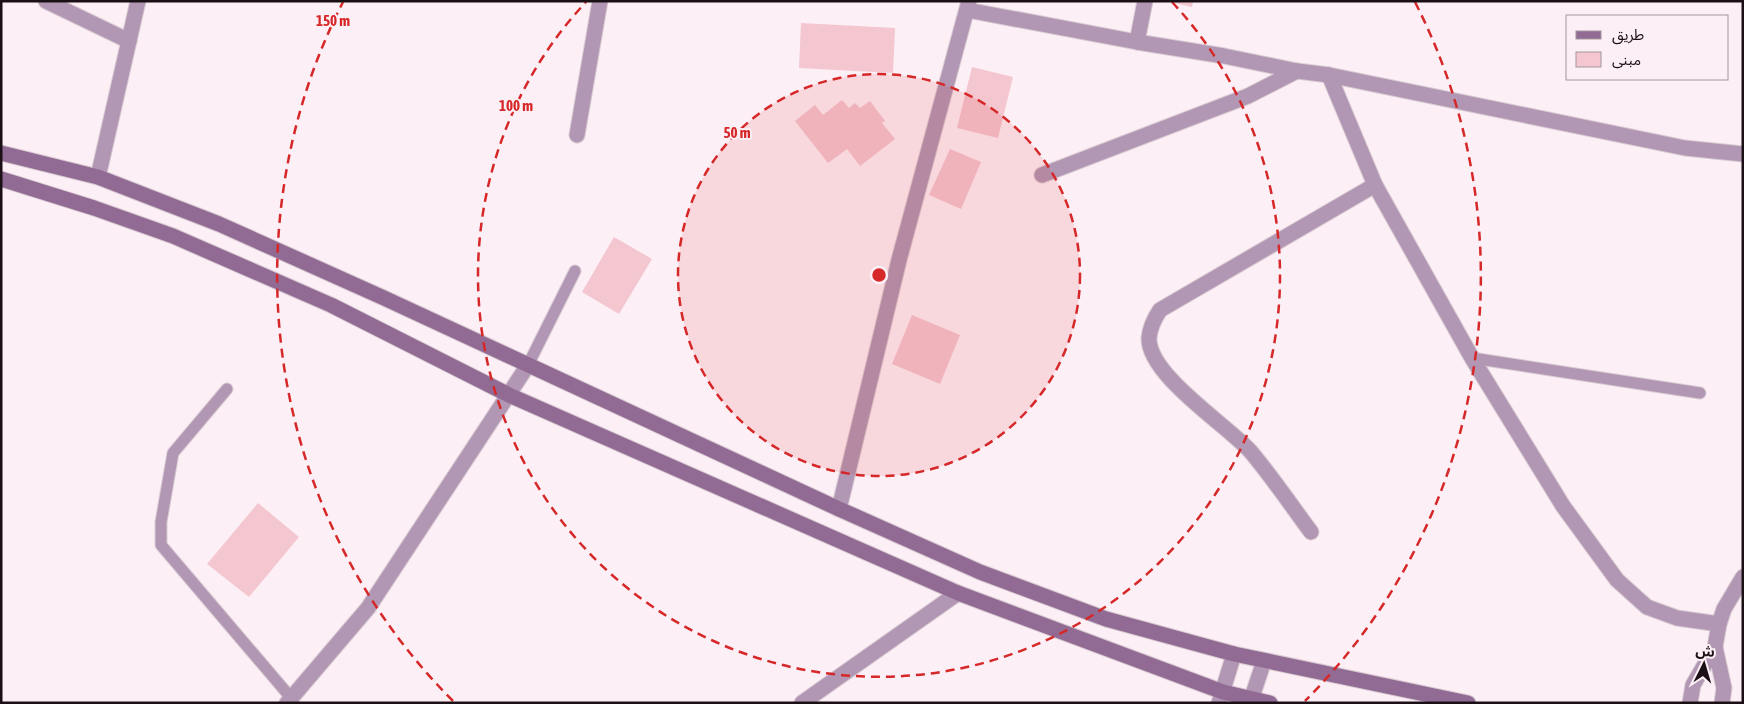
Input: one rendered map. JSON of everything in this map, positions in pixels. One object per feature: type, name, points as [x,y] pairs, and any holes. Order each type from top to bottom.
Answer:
[{"type":"street","points":[[46,1],[129,40]]},
{"type":"street","points":[[98,177],[138,1]]},
{"type":"street","points":[[577,135],[600,1]]},
{"type":"street","points":[[1137,42],[1145,1]]},
{"type":"street","points":[[839,509],[899,260],[968,6],[1137,42],[1224,56],[1297,71],[1329,74],[1686,148],[1743,154]]},
{"type":"street","points":[[1042,175],[1248,96],[1297,71]]},
{"type":"street","points":[[1329,74],[1375,185],[1472,358],[1563,506],[1617,580],[1647,607],[1677,618],[1719,624]]},
{"type":"street","points":[[1,153],[98,177],[218,224],[384,298],[839,509],[980,572],[1106,619],[1234,654],[1468,703]]},
{"type":"street","points":[[1,179],[94,208],[173,236],[330,305],[509,395],[958,593],[1221,697],[1270,703]]},
{"type":"street","points":[[1311,532],[1250,451],[1187,395],[1156,362],[1149,339],[1150,330],[1152,322],[1160,310],[1375,185]]},
{"type":"street","points":[[289,701],[368,608],[528,365]]},
{"type":"street","points":[[1690,703],[1693,685],[1715,647],[1724,609],[1743,577]]},
{"type":"street","points":[[802,703],[958,593]]},
{"type":"street","points":[[1715,647],[1724,688],[1722,703]]},
{"type":"street","points":[[1221,697],[1234,654]]},
{"type":"street","points":[[1251,701],[1264,661]]},
{"type":"lane","points":[[528,365],[575,271]]},
{"type":"lane","points":[[1472,358],[1700,393]]},
{"type":"lane","points":[[227,389],[173,453],[161,522],[161,546],[289,701]]},
{"type":"building","points":[[1165,1],[1193,1],[1192,7]]},
{"type":"building","points":[[801,23],[895,28],[893,73],[799,68]]},
{"type":"building","points":[[972,67],[1013,77],[998,138],[957,128]]},
{"type":"building","points":[[842,100],[849,108],[855,103],[860,108],[870,101],[885,121],[882,123],[895,139],[860,166],[847,149],[828,163],[795,121],[815,105],[823,115]]},
{"type":"building","points":[[950,149],[981,162],[961,209],[929,195]]},
{"type":"building","points":[[614,237],[652,259],[619,314],[582,292]]},
{"type":"building","points":[[912,315],[960,335],[940,384],[892,364]]},
{"type":"building","points":[[258,503],[299,537],[249,597],[207,564]]}]
